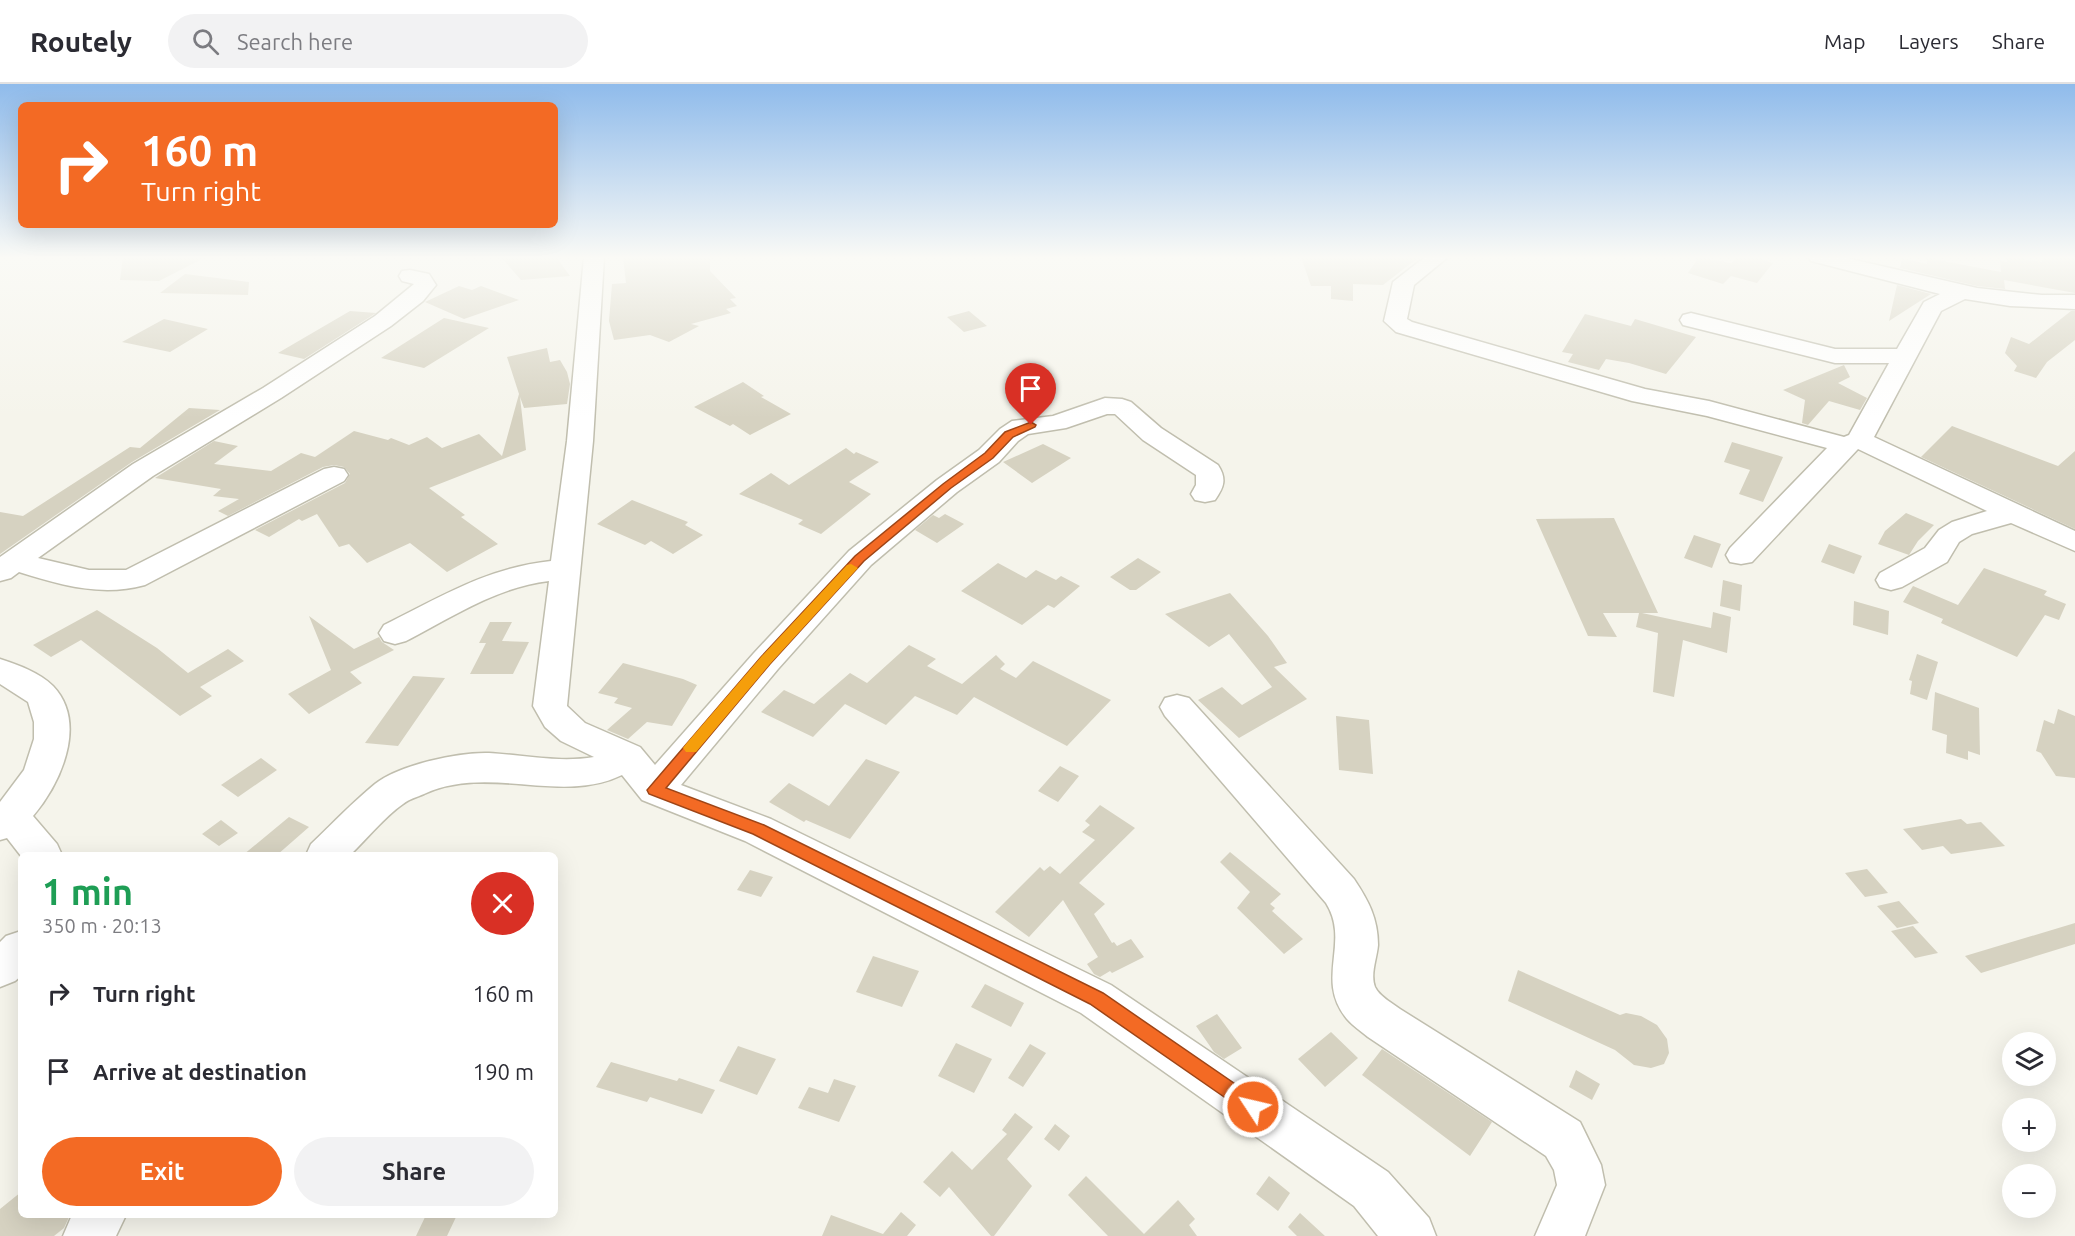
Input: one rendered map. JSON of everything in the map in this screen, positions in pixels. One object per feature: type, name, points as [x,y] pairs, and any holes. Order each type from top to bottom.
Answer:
[{"type":"street","points":[[7,566],[143,470],[272,393],[396,311]]},
{"type":"street","points":[[590,311],[580,441],[550,706],[557,718],[573,732],[627,757],[655,790],[758,830],[1096,999],[1371,1189],[1411,1236]]},
{"type":"street","points":[[1397,311],[1395,321],[1404,327],[1641,396],[1709,409],[1852,443],[2075,542]]},
{"type":"street","points":[[1740,555],[1852,443],[1906,356],[1930,311]]},
{"type":"street","points":[[1691,320],[1835,356],[1906,356]]},
{"type":"street","points":[[655,790],[766,661],[860,558],[947,486],[989,456],[1009,435],[1021,428],[1057,423],[1105,406],[1122,407],[1152,434],[1208,471],[1211,480],[1210,487],[1205,494]]},
{"type":"street","points":[[7,566],[102,583],[117,583],[134,579],[334,475]]},
{"type":"street","points":[[1890,580],[1936,555],[1949,536],[1962,528],[2012,513]]},
{"type":"street","points":[[395,633],[496,582],[523,574],[566,569]]},
{"type":"street","points":[[0,670],[37,690],[48,705],[52,738],[41,774],[5,820],[40,852]]},
{"type":"street","points":[[1177,707],[1340,891],[1354,913],[1357,944],[1352,976],[1355,995],[1364,1007],[1384,1023],[1563,1139],[1577,1165],[1581,1185],[1560,1236]]},
{"type":"street","points":[[328,852],[390,793],[437,772],[485,766],[575,773],[598,771],[627,757]]},
{"type":"street","points":[[0,968],[18,951]]},
{"type":"street","points":[[88,1236],[99,1218]]},
{"type":"building","points":[[350,311],[376,313],[304,359],[278,353]]},
{"type":"building","points":[[445,311],[488,311],[464,319]]},
{"type":"building","points":[[610,311],[728,311],[731,313],[691,324],[699,326],[669,342],[650,335],[614,340],[609,321]]},
{"type":"building","points":[[969,311],[987,326],[964,332],[947,317]]},
{"type":"building","points":[[1891,311],[1905,311],[1889,321]]},
{"type":"building","points":[[2071,311],[2075,311],[2075,340],[2047,362],[2036,378],[2014,371],[2017,366],[2005,353],[2011,337],[2029,344]]},
{"type":"building","points":[[1585,314],[1631,326],[1635,319],[1696,337],[1666,374],[1606,359],[1599,370],[1568,362],[1573,354],[1562,352]]},
{"type":"building","points":[[444,318],[489,328],[424,368],[381,358]]},
{"type":"building","points":[[164,319],[208,329],[170,352],[122,342]]},
{"type":"building","points":[[547,348],[550,362],[560,360],[567,372],[570,384],[567,404],[524,408],[520,397],[526,450],[429,488],[465,515],[461,517],[498,544],[447,572],[410,543],[367,563],[349,544],[339,547],[317,514],[302,521],[299,519],[269,537],[255,530],[345,483],[350,474],[344,467],[334,465],[323,467],[228,516],[218,511],[239,499],[213,496],[221,489],[155,478],[214,441],[238,446],[214,464],[271,471],[301,453],[315,457],[354,431],[388,440],[391,438],[409,445],[427,437],[442,448],[479,434],[502,456],[519,394],[507,357]]},
{"type":"building","points":[[1844,365],[1850,377],[1838,383],[1867,398],[1860,410],[1829,401],[1808,425],[1802,423],[1805,400],[1783,390]]},
{"type":"building","points":[[743,382],[764,396],[761,397],[791,414],[750,435],[733,424],[730,426],[694,407]]},
{"type":"building","points":[[189,408],[220,410],[132,462],[0,554],[0,512],[23,516],[130,447],[140,448]]},
{"type":"building","points":[[1952,426],[2058,466],[2075,451],[2075,529],[1921,457]]},
{"type":"building","points":[[1732,442],[1783,457],[1763,502],[1739,494],[1750,470],[1724,462]]},
{"type":"building","points":[[1043,444],[1071,458],[1032,483],[1003,462]]},
{"type":"building","points":[[846,448],[854,454],[856,452],[879,462],[849,482],[871,494],[821,534],[798,524],[803,520],[739,494],[771,473],[789,485]]},
{"type":"building","points":[[632,500],[688,522],[685,525],[703,535],[673,554],[651,541],[645,545],[597,524]]},
{"type":"building","points":[[1906,513],[1934,525],[1918,541],[1909,555],[1878,544],[1885,531]]},
{"type":"building","points":[[945,514],[964,524],[937,543],[915,530],[933,515],[939,518]]},
{"type":"building","points":[[1614,518],[1658,613],[1642,613],[1711,628],[1713,612],[1731,617],[1727,653],[1683,640],[1674,697],[1653,692],[1658,633],[1636,627],[1639,613],[1603,613],[1617,637],[1588,636],[1536,519]]},
{"type":"building","points":[[1694,535],[1721,544],[1712,568],[1684,558]]},
{"type":"building","points":[[1829,544],[1862,556],[1854,574],[1821,562]]},
{"type":"building","points":[[1138,558],[1161,572],[1136,590],[1130,590],[1110,577]]},
{"type":"building","points":[[998,563],[1026,578],[1036,570],[1056,580],[1061,576],[1080,586],[1054,608],[1048,605],[1022,625],[961,591]]},
{"type":"building","points":[[1984,568],[2047,591],[2044,595],[2066,604],[2059,620],[2045,615],[2017,657],[1941,623],[1943,619],[1903,602],[1913,586],[1958,605]]},
{"type":"building","points":[[1723,580],[1742,585],[1740,611],[1720,606]]},
{"type":"building","points":[[1230,593],[1268,636],[1287,663],[1274,667],[1307,699],[1239,738],[1198,700],[1222,687],[1242,705],[1272,687],[1229,634],[1209,647],[1165,614]]},
{"type":"building","points":[[1854,601],[1889,611],[1888,635],[1853,625]]},
{"type":"building","points":[[97,610],[157,648],[188,673],[228,649],[244,661],[200,687],[212,696],[180,716],[81,640],[51,657],[33,645]]},
{"type":"building","points":[[309,616],[354,649],[379,637],[382,642],[394,650],[350,672],[362,683],[309,714],[288,694],[331,670]]},
{"type":"building","points":[[490,622],[512,622],[502,641],[529,642],[513,674],[470,674],[486,643],[479,643]]},
{"type":"building","points":[[909,645],[936,659],[927,666],[962,684],[996,655],[1005,664],[1000,669],[1016,678],[1033,661],[1111,700],[1067,746],[974,697],[957,715],[915,696],[886,725],[845,704],[813,737],[761,712],[784,690],[814,704],[850,673],[867,683]]},
{"type":"building","points":[[1917,654],[1938,662],[1927,700],[1910,694],[1912,681],[1909,680]]},
{"type":"building","points":[[623,663],[697,685],[672,726],[647,722],[628,739],[607,730],[632,708],[614,703],[618,698],[598,693]]},
{"type":"building","points":[[413,676],[445,678],[398,746],[365,743]]},
{"type":"building","points":[[1935,692],[1979,708],[1980,755],[1968,751],[1968,760],[1946,753],[1947,735],[1932,730]]},
{"type":"building","points":[[2058,709],[2075,716],[2075,778],[2056,776],[2041,753],[2036,751],[2044,720],[2054,724]]},
{"type":"building","points":[[1336,716],[1369,720],[1373,774],[1339,770]]},
{"type":"building","points":[[261,758],[277,770],[238,797],[221,785]]},
{"type":"building","points":[[866,759],[900,772],[850,839],[806,820],[804,822],[769,802],[789,783],[829,806]]},
{"type":"building","points":[[1060,766],[1079,776],[1058,802],[1038,791]]},
{"type":"building","points":[[1100,805],[1135,828],[1079,883],[1105,904],[1094,914],[1112,943],[1114,942],[1117,946],[1131,939],[1144,957],[1100,977],[1094,974],[1087,964],[1098,957],[1063,900],[1029,937],[995,912],[1040,867],[1044,871],[1050,866],[1060,874],[1095,840],[1082,832],[1090,825],[1085,821]]},
{"type":"building","points":[[289,817],[309,827],[280,852],[247,852]]},
{"type":"building","points":[[1961,819],[1967,824],[1981,822],[2005,846],[1951,854],[1943,846],[1922,850],[1903,829]]},
{"type":"building","points":[[221,820],[238,833],[219,846],[202,834]]},
{"type":"building","points":[[1230,852],[1281,894],[1270,904],[1275,908],[1272,911],[1303,939],[1284,954],[1237,908],[1250,892],[1220,862]]},
{"type":"building","points":[[1867,869],[1888,893],[1865,897],[1845,873]]},
{"type":"building","points":[[750,870],[773,877],[761,897],[737,890]]},
{"type":"building","points":[[1899,901],[1919,923],[1897,928],[1877,906]]},
{"type":"building","points":[[2075,923],[2075,944],[1981,973],[1965,956]]},
{"type":"building","points":[[1913,926],[1938,953],[1915,958],[1891,931]]},
{"type":"building","points":[[873,956],[919,971],[902,1007],[856,992]]},
{"type":"building","points":[[1518,970],[1620,1015],[1626,1013],[1641,1016],[1657,1025],[1667,1039],[1669,1053],[1664,1064],[1651,1068],[1634,1065],[1615,1050],[1508,1001]]},
{"type":"building","points":[[985,984],[1024,1003],[1011,1027],[971,1007]]},
{"type":"building","points":[[1217,1014],[1242,1048],[1224,1059],[1214,1052],[1196,1026]]},
{"type":"building","points":[[1331,1032],[1358,1058],[1325,1087],[1298,1059]]},
{"type":"building","points":[[956,1043],[992,1059],[974,1093],[938,1076]]},
{"type":"building","points":[[1030,1044],[1046,1053],[1023,1087],[1008,1078]]},
{"type":"building","points":[[738,1046],[776,1059],[757,1095],[719,1081]]},
{"type":"building","points":[[1382,1049],[1492,1122],[1470,1156],[1362,1075]]},
{"type":"building","points":[[611,1062],[677,1081],[679,1078],[715,1090],[702,1114],[650,1097],[647,1102],[596,1087]]},
{"type":"building","points":[[1576,1070],[1600,1084],[1592,1100],[1569,1087]]},
{"type":"building","points":[[834,1079],[856,1086],[839,1122],[798,1108],[809,1087],[828,1093]]},
{"type":"building","points":[[1015,1113],[1033,1127],[1007,1159],[1032,1186],[994,1236],[991,1236],[949,1187],[940,1197],[923,1182],[952,1151],[972,1170],[1007,1134],[1002,1130]]},
{"type":"building","points":[[1055,1124],[1070,1136],[1059,1151],[1044,1139]]},
{"type":"building","points":[[1086,1176],[1144,1234],[1178,1200],[1195,1219],[1189,1225],[1197,1236],[1108,1236],[1068,1195]]},
{"type":"building","points":[[1269,1176],[1290,1193],[1278,1211],[1256,1194]]},
{"type":"building","points":[[18,1194],[18,1218],[69,1218],[64,1228],[54,1236],[0,1236],[0,1209]]},
{"type":"building","points":[[901,1212],[916,1225],[907,1236],[822,1236],[831,1215],[883,1234]]},
{"type":"building","points":[[1300,1213],[1325,1236],[1297,1236],[1288,1227]]},
{"type":"building","points":[[425,1218],[456,1218],[447,1236],[416,1236]]},
{"type":"slow traffic","points":[[691,748],[851,568]]},
{"type":"route","points":[[1031,425],[1009,435],[989,456],[947,486],[860,558],[766,661],[655,790],[758,830],[1096,999],[1253,1107]]}]
